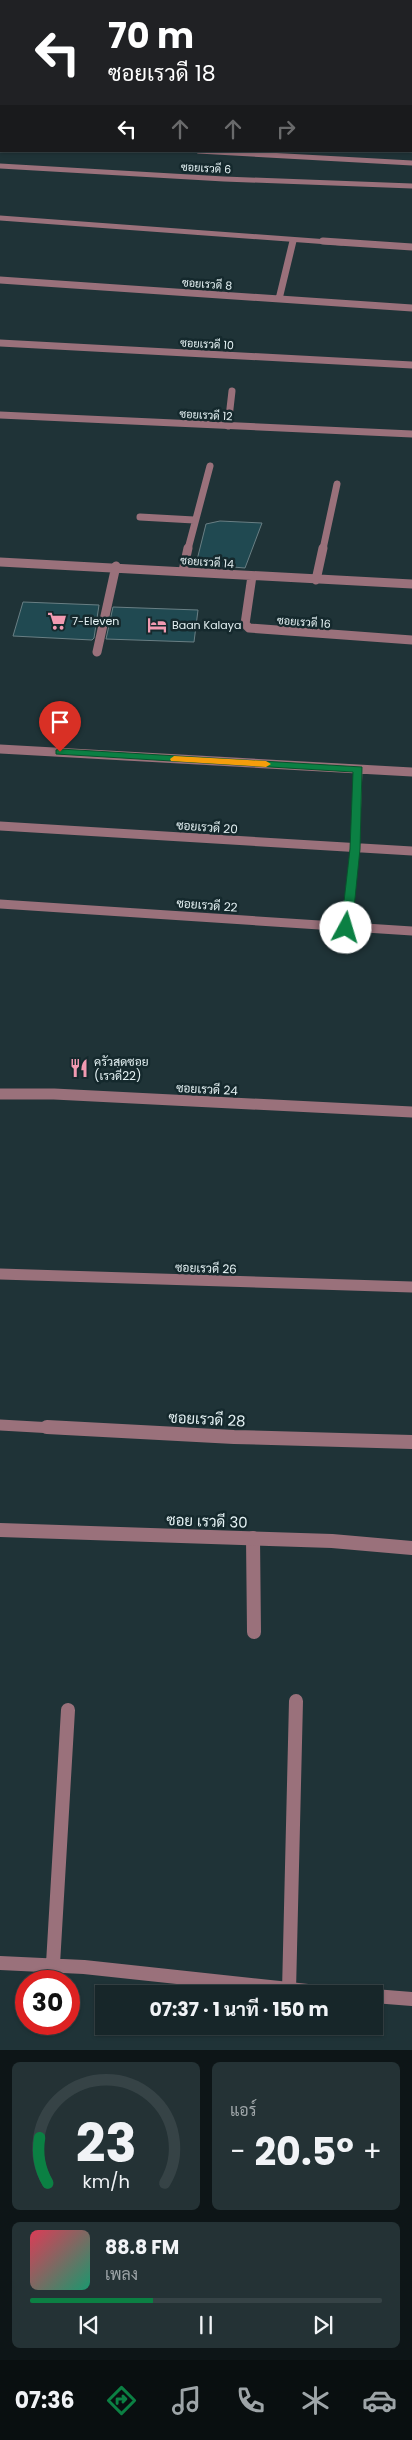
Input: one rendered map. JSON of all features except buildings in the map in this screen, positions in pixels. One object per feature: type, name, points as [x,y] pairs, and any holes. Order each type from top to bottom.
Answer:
[{"type":"street","points":[[213,152],[412,163]]},
{"type":"street","points":[[318,159],[320,152]]},
{"type":"street","name":"ซอยเรวดี 6","points":[[0,166],[224,179],[412,186]]},
{"type":"street","points":[[0,218],[89,222],[293,241],[412,247]]},
{"type":"street","points":[[279,299],[293,241]]},
{"type":"street","name":"ซอยเรวดี 8","points":[[0,280],[412,308]]},
{"type":"street","name":"ซอยเรวดี 10","points":[[0,343],[412,365]]},
{"type":"street","points":[[228,426],[232,391]]},
{"type":"street","name":"ซอยเรวดี 12","points":[[0,415],[412,434]]},
{"type":"street","points":[[183,571],[194,520],[210,466]]},
{"type":"street","points":[[316,580],[337,484]]},
{"type":"street","points":[[140,517],[194,520]]},
{"type":"street","name":"ซอยเรวดี 14","points":[[0,562],[116,566],[316,580],[412,584]]},
{"type":"street","points":[[97,652],[116,566]]},
{"type":"street","name":"ซอยเรวดี 16","points":[[252,576],[245,624],[249,628],[412,640]]},
{"type":"street","points":[[0,749],[412,772]]},
{"type":"street","points":[[346,928],[355,849],[358,769]]},
{"type":"street","name":"ซอยเรวดี 20","points":[[0,826],[412,851]]},
{"type":"street","name":"ซอยเรวดี 22","points":[[0,904],[40,905],[346,928],[412,931]]},
{"type":"street","name":"ซอยเรวดี 24","points":[[0,1094],[54,1094],[412,1112]]},
{"type":"street","name":"ซอยเรวดี 26","points":[[0,1274],[412,1288]]},
{"type":"street","name":"ซอยเรวดี 28","points":[[0,1425],[234,1437],[412,1442]]},
{"type":"street","name":"ซอย เรวดี 30","points":[[0,1530],[332,1541],[412,1548]]},
{"type":"street","points":[[253,1538],[254,1632]]},
{"type":"street","points":[[289,1985],[296,1701]]},
{"type":"street","points":[[53,1964],[68,1710]]},
{"type":"street","points":[[0,1963],[53,1964],[237,1985]]},
{"type":"street","points":[[383,1997],[412,1999]]},
{"type":"slow traffic","points":[[174,759],[266,764]]},
{"type":"place","name":"7-Eleven","points":[[57,621]]},
{"type":"place","name":"Baan Kalaya","points":[[157,625]]},
{"type":"place","name":"ครัวสุดซอย (เรวดี22)","points":[[79,1068]]},
{"type":"route","points":[[60,752],[358,769],[355,849],[346,928]]}]
